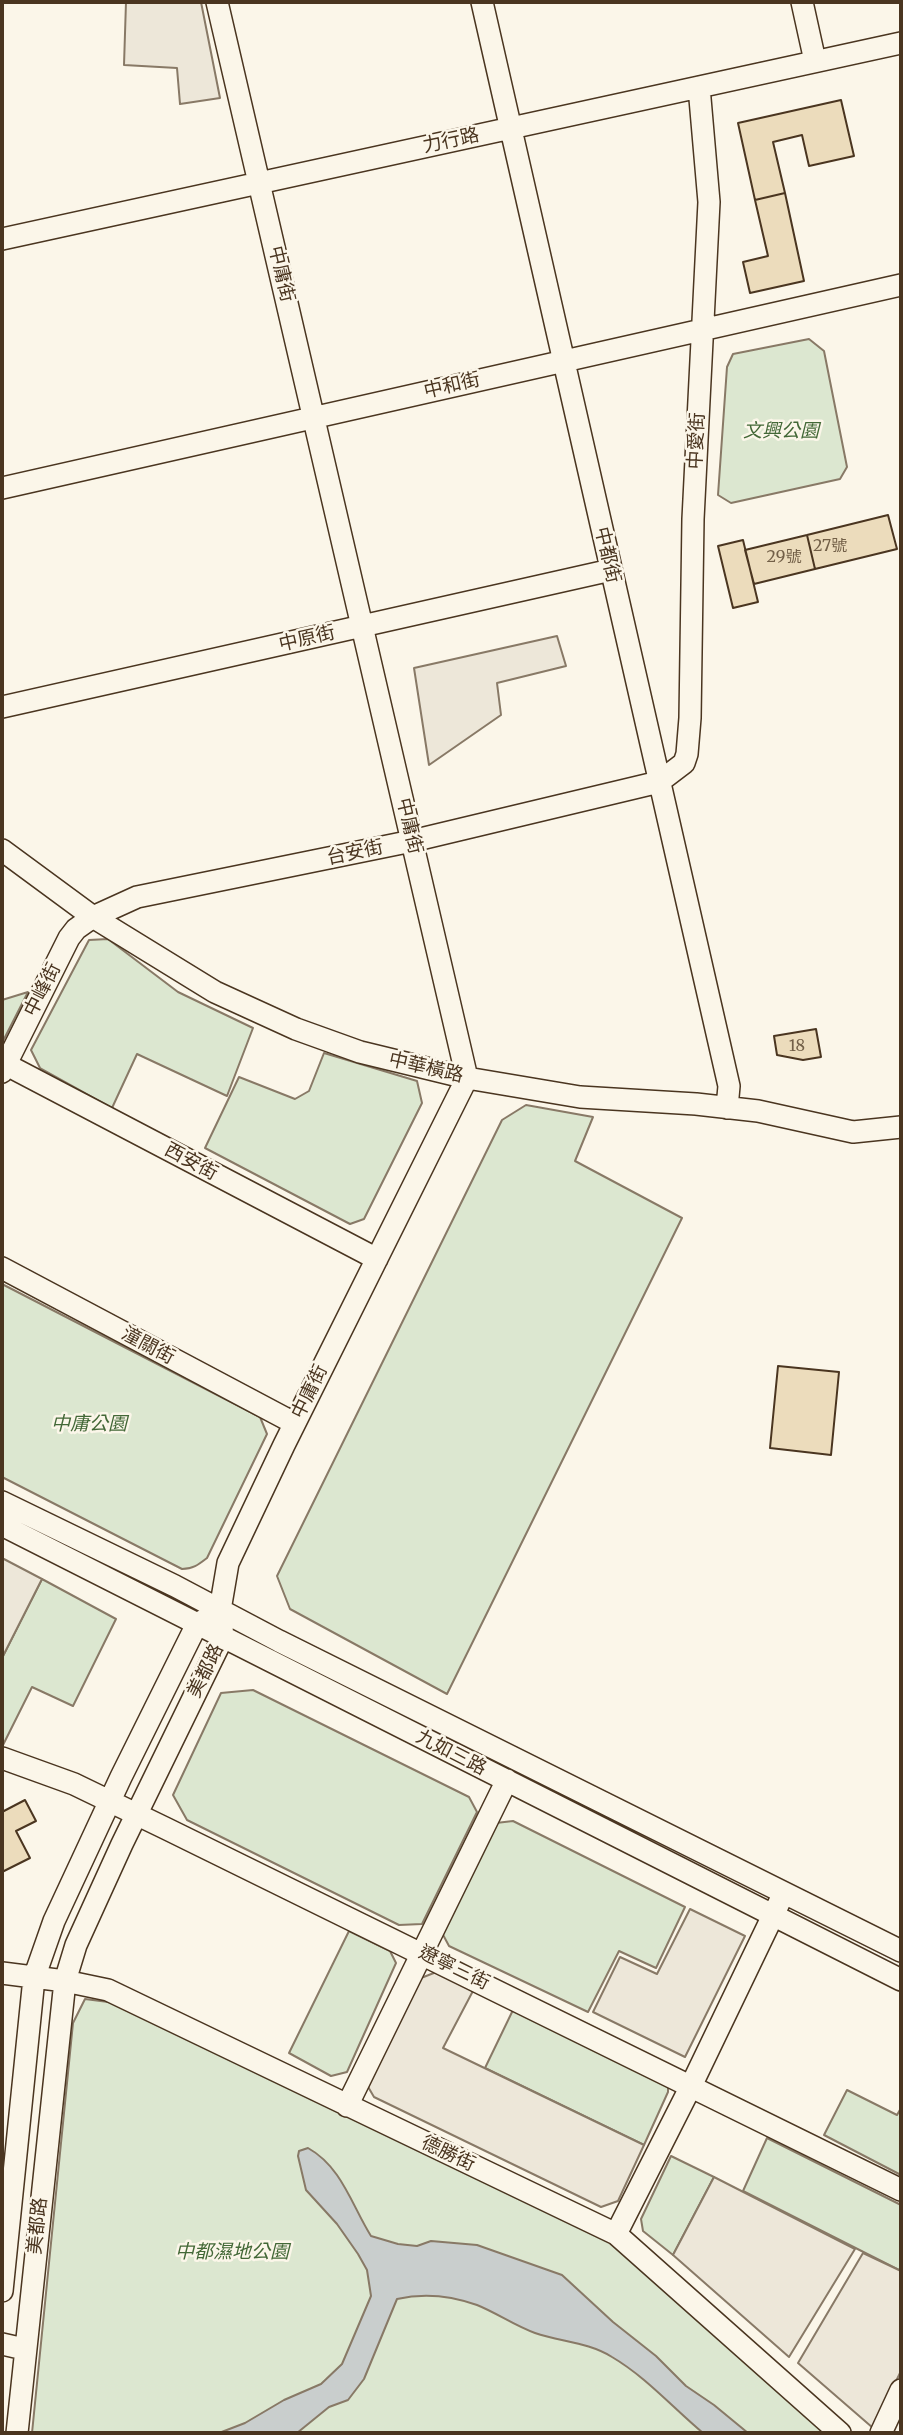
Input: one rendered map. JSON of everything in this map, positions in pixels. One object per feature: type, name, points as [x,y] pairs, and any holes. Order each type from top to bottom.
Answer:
[{"type":"street","name":"中庸街","points":[[217,2],[467,1077],[228,1563],[220,1610]]},
{"type":"street","name":"中都街","points":[[482,2],[729,1086],[727,1108]]},
{"type":"street","points":[[802,2],[815,61]]},
{"type":"street","name":"力行路","points":[[2,239],[901,43]]},
{"type":"street","name":"中愛街","points":[[659,782],[684,763],[691,718],[693,519],[709,202],[699,87]]},
{"type":"street","name":"中和街","points":[[2,488],[901,285]]},
{"type":"street","name":"中原街","points":[[2,707],[611,570]]},
{"type":"street","name":"台安街","points":[[93,916],[137,897],[412,841],[659,782]]},
{"type":"street","name":"中華橫路","points":[[2,850],[93,916],[215,992],[296,1029],[360,1052],[467,1077],[580,1097],[696,1104],[758,1111],[853,1132],[901,1127]]},
{"type":"street","name":"中峰街","points":[[4,1068],[69,938],[93,916]]},
{"type":"street","name":"西安街","points":[[4,1068],[377,1259]]},
{"type":"street","name":"潼關街","points":[[2,1268],[295,1423]]},
{"type":"street","name":"九如三路","points":[[2,1502],[901,1951]]},
{"type":"street","name":"九如三路","points":[[2,1525],[901,1980]]},
{"type":"street","name":"美都路","points":[[2,2291],[11,2123],[34,1978],[49,1932],[197,1624],[220,1610],[223,1637],[76,1945],[65,1980],[17,2433]]},
{"type":"street","name":"遼寧三街","points":[[2,1758],[74,1784],[110,1801],[422,1952],[901,2190]]},
{"type":"street","points":[[347,2106],[506,1780]]},
{"type":"street","points":[[616,2234],[785,1892]]},
{"type":"street","name":"德勝街","points":[[2,1973],[65,1980],[108,1990],[616,2234],[840,2433]]},
{"type":"street","points":[[2,2344],[24,2349]]},
{"type":"street","points":[[881,2433],[901,2390]]},
{"type":"green space","name":"文興公園","points":[[809,339],[824,351],[847,467],[840,479],[731,503],[718,495],[727,367],[733,354]]},
{"type":"green space","points":[[108,939],[178,992],[253,1028],[227,1096],[137,1054],[112,1108],[40,1068],[31,1050],[89,940]]},
{"type":"green space","points":[[28,992],[2,1043],[2,1000]]},
{"type":"green space","points":[[324,1053],[417,1081],[422,1103],[364,1219],[350,1224],[205,1148],[239,1077],[295,1099],[309,1091]]},
{"type":"green space","points":[[526,1105],[593,1117],[575,1161],[682,1218],[447,1694],[290,1609],[277,1576],[502,1120]]},
{"type":"green space","name":"中庸公園","points":[[2,1284],[260,1417],[267,1434],[207,1558],[201,1563],[182,1569],[2,1477]]},
{"type":"green space","points":[[42,1579],[116,1619],[73,1706],[32,1687],[3,1745],[2,1658]]},
{"type":"green space","points":[[253,1690],[469,1797],[477,1812],[422,1924],[399,1925],[187,1820],[173,1795],[221,1693]]},
{"type":"green space","points":[[513,1821],[685,1907],[656,1968],[619,1951],[588,2012],[449,1946],[441,1931],[496,1823]]},
{"type":"green space","points":[[349,1931],[390,1951],[396,1963],[347,2072],[331,2076],[289,2053]]},
{"type":"green space","name":"中都濕地公園","points":[[85,1999],[116,2003],[616,2234],[840,2433],[32,2433],[73,2023]]},
{"type":"green space","points":[[513,2010],[668,2086],[668,2092],[644,2145],[485,2068]]},
{"type":"green space","points":[[847,2090],[897,2115],[901,2108],[901,2175],[824,2135]]},
{"type":"green space","points":[[767,2138],[901,2205],[901,2271],[743,2191]]},
{"type":"green space","points":[[671,2156],[714,2177],[673,2255],[643,2231],[641,2219]]},
{"type":"shaded area","points":[[126,2],[201,2],[220,98],[180,104],[177,68],[124,65]]},
{"type":"shaded area","points":[[557,636],[566,666],[497,683],[501,715],[429,765],[414,668]]},
{"type":"shaded area","points":[[2,1558],[42,1579],[2,1658]]},
{"type":"shaded area","points":[[690,1909],[745,1936],[685,2057],[593,2012],[620,1957],[657,1974]]},
{"type":"shaded area","points":[[439,1971],[474,1989],[443,2048],[644,2145],[618,2201],[601,2207],[374,2097],[367,2085],[421,1978]]},
{"type":"shaded area","points":[[308,2148],[320,2156],[338,2176],[371,2236],[417,2246],[431,2241],[477,2245],[562,2275],[613,2322],[656,2356],[686,2386],[748,2433],[703,2433],[636,2374],[603,2352],[535,2333],[467,2302],[427,2296],[397,2299],[364,2379],[348,2400],[329,2407],[297,2433],[219,2433],[245,2423],[284,2400],[321,2384],[342,2364],[371,2296],[367,2270],[358,2254],[337,2224],[306,2190],[298,2156],[299,2151]]},
{"type":"shaded area","points":[[714,2177],[855,2249],[789,2357],[673,2255]]},
{"type":"shaded area","points":[[863,2253],[901,2271],[901,2371],[873,2428],[798,2363]]},
{"type":"building","points":[[841,100],[854,156],[809,166],[802,135],[773,142],[785,193],[755,200],[738,123]]},
{"type":"building","points":[[785,193],[804,281],[750,293],[743,262],[768,256],[755,200]]},
{"type":"building","points":[[888,515],[897,549],[815,569],[807,535]]},
{"type":"building","points":[[807,535],[815,569],[754,584],[745,550]]},
{"type":"building","points":[[743,540],[758,602],[733,608],[718,546]]},
{"type":"building","points":[[816,1029],[821,1057],[803,1060],[777,1055],[774,1036]]},
{"type":"building","points":[[778,1366],[839,1372],[831,1455],[770,1448]]},
{"type":"building","points":[[25,1800],[36,1821],[16,1831],[30,1858],[2,1872],[2,1812]]}]
